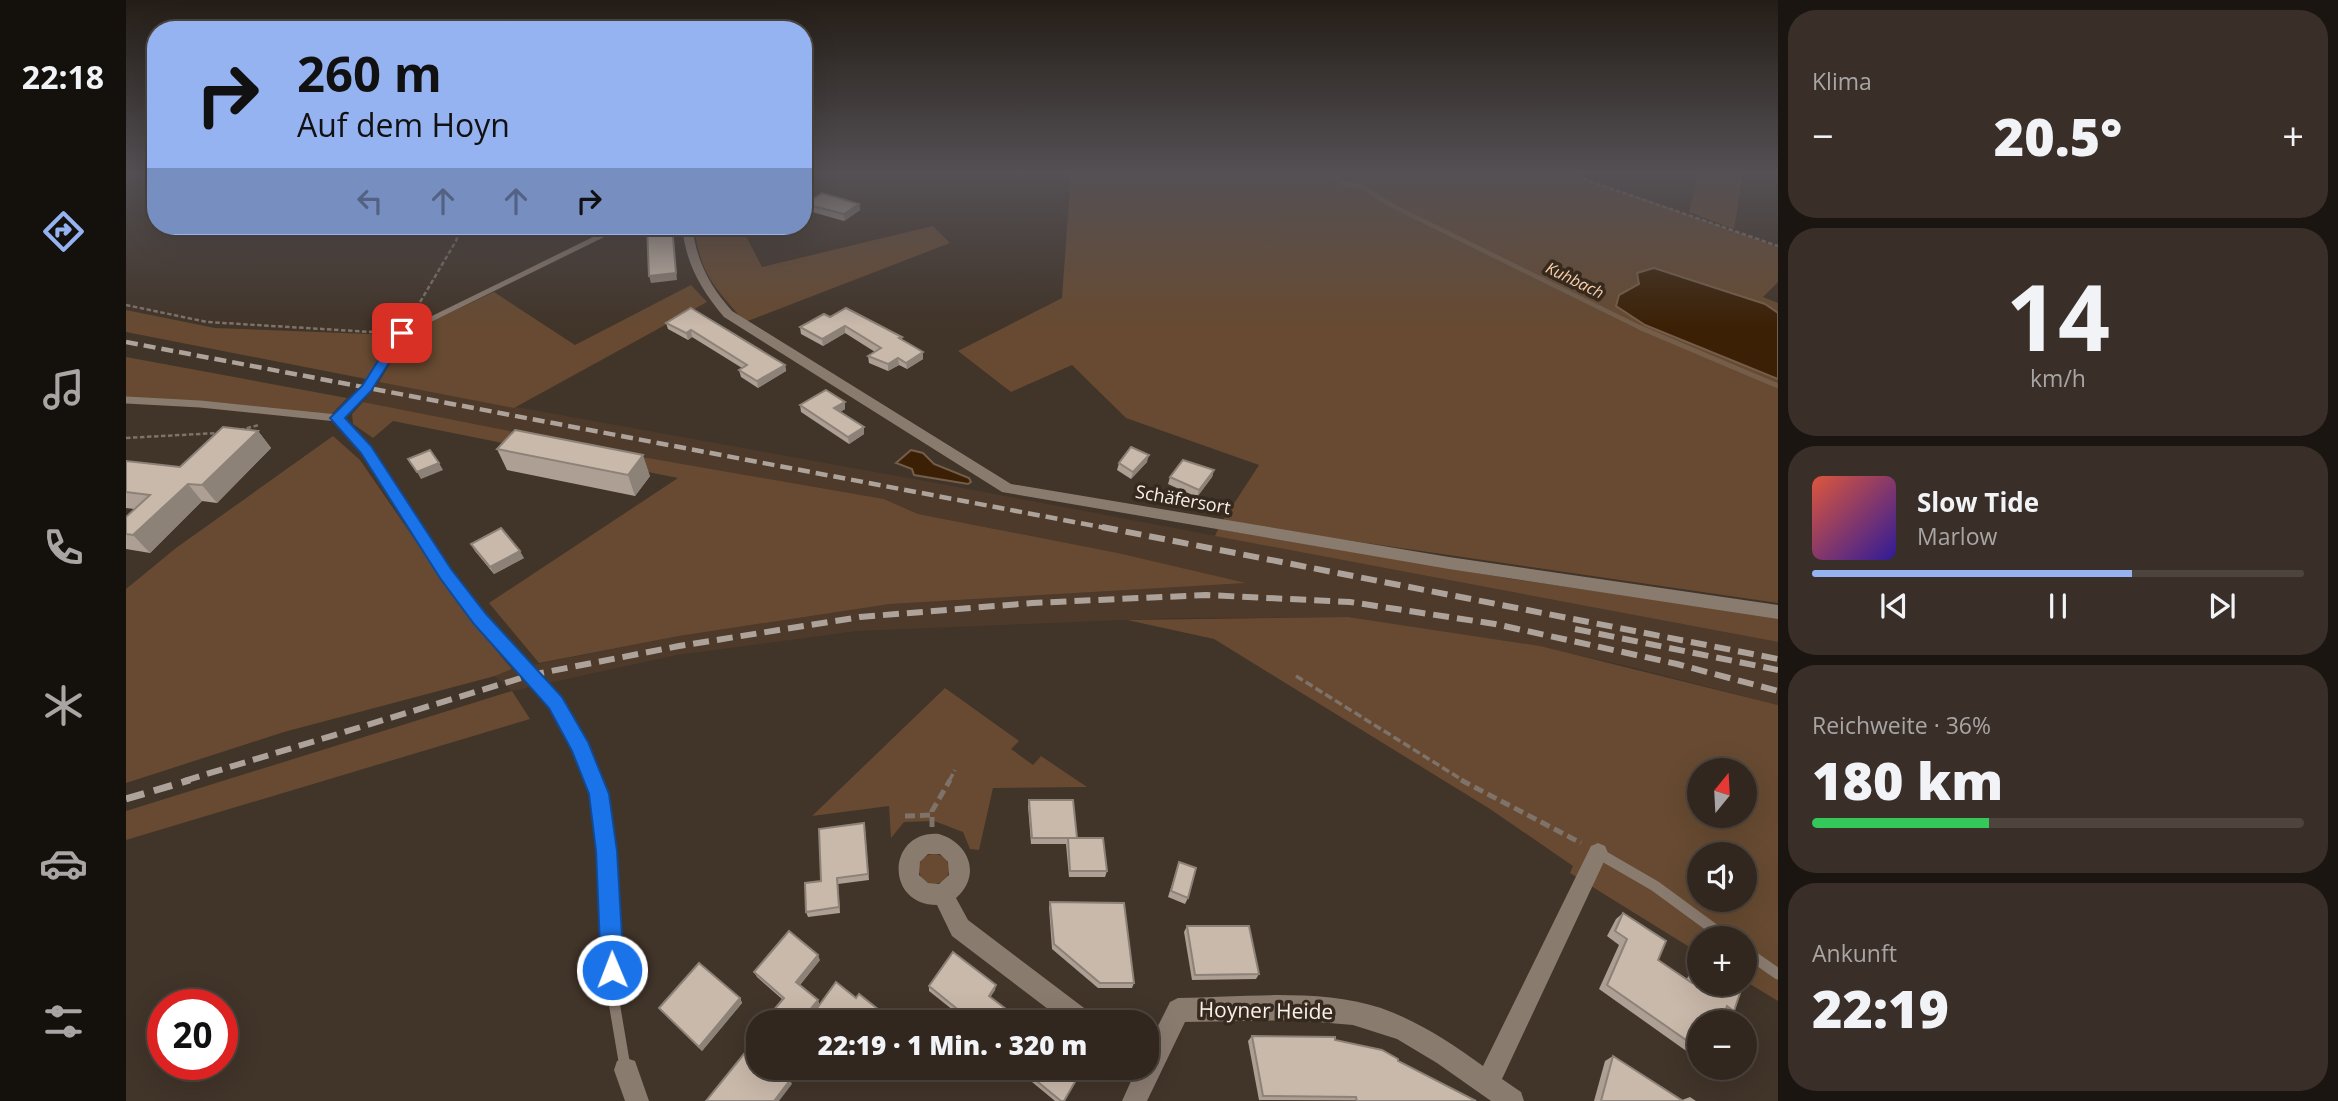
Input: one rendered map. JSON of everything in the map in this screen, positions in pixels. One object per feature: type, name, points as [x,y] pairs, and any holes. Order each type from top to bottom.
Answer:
[{"type":"street","name":"Schäfersort","points":[[688,235],[689,250],[700,282],[728,314],[1007,488],[1371,550],[1778,612]]},
{"type":"street","points":[[931,843],[952,849],[961,868],[952,887],[942,893],[920,891],[912,884],[908,874],[908,863],[913,853],[921,846],[931,843]]},
{"type":"street","points":[[1487,1084],[1598,853]]},
{"type":"street","points":[[942,893],[960,928],[1068,1010]]},
{"type":"street","name":"Hoyner Heide","points":[[1159,1045],[1178,1010],[1333,1010],[1368,1017],[1404,1030],[1512,1101]]},
{"type":"street","points":[[626,1070],[636,1101]]},
{"type":"street","name":"Hoyner Heide","points":[[1134,1101],[1142,1080]]},
{"type":"lane","points":[[337,418],[367,388],[402,333],[603,235]]},
{"type":"lane","points":[[126,400],[200,404],[337,418],[366,450],[446,574],[480,619],[555,702],[581,748],[599,794],[611,917],[613,996],[626,1070]]},
{"type":"lane","points":[[1598,853],[1655,886],[1710,926]]},
{"type":"lane","points":[[1757,959],[1778,974]]},
{"type":"path","points":[[1712,223],[1778,246]]},
{"type":"path","points":[[126,305],[207,322],[402,333],[458,235]]},
{"type":"path","points":[[126,438],[206,436],[263,424]]},
{"type":"path","points":[[1296,676],[1378,725],[1445,771],[1598,853]]},
{"type":"path","points":[[931,843],[932,815],[955,770]]},
{"type":"path","points":[[905,816],[932,815]]},
{"type":"shaded area","points":[[1067,223],[1712,223],[1778,247],[1778,282],[1763,297],[1778,303],[1778,313],[1765,304],[1654,268],[1639,284],[1629,288],[1645,325],[1778,379],[1778,603],[1222,522],[1259,465],[1126,418],[1072,365],[1011,392],[958,351],[1062,298]]},
{"type":"shaded area","points":[[1719,223],[1735,223],[1734,229]]},
{"type":"shaded area","points":[[933,226],[950,243],[745,322],[710,279],[696,235],[746,235],[762,267]]},
{"type":"shaded area","points":[[1654,268],[1765,304],[1778,313],[1778,379],[1645,325],[1616,306],[1619,295],[1639,284],[1637,273]]},
{"type":"shaded area","points":[[691,285],[707,302],[514,408],[379,382],[409,332],[494,292],[575,345]]},
{"type":"shaded area","points":[[126,310],[215,328],[395,335],[366,379],[126,332]]},
{"type":"shaded area","points":[[126,357],[347,398],[329,417],[126,398]]},
{"type":"shaded area","points":[[379,382],[947,485],[1778,642],[1778,705],[1627,666],[1531,645],[1348,617],[1172,618],[857,631],[677,655],[512,691],[495,676],[512,669],[679,636],[890,604],[1243,583],[1118,553],[918,514],[884,499],[631,455],[363,402]]},
{"type":"shaded area","points":[[363,402],[631,455],[884,499],[918,514],[1118,553],[1246,583],[890,604],[679,636],[539,663],[489,603],[678,478],[393,421],[373,438],[353,424],[352,414]]},
{"type":"shaded area","points":[[333,436],[360,460],[468,617],[512,669],[495,676],[284,732],[126,783],[126,589],[176,548]]},
{"type":"shaded area","points":[[911,450],[923,453],[934,464],[969,478],[971,482],[968,484],[914,475],[912,469],[896,463]]},
{"type":"shaded area","points":[[1218,529],[1512,579],[1778,617],[1778,642],[1215,536]]},
{"type":"shaded area","points":[[1348,617],[1540,646],[1778,705],[1778,1001],[1757,988],[1757,926],[1687,926],[1687,946],[1570,873],[1573,866],[1490,809],[1214,639],[1127,620]]},
{"type":"shaded area","points":[[945,688],[1019,741],[1011,749],[1033,765],[1041,756],[1087,787],[993,788],[979,850],[970,849],[963,832],[934,821],[904,822],[891,838],[889,806],[812,816]]},
{"type":"shaded area","points":[[512,691],[530,719],[126,840],[126,811]]},
{"type":"shaded area","points":[[934,854],[940,855],[948,863],[948,875],[940,883],[934,884],[928,883],[920,875],[919,869],[920,863],[928,855]]},
{"type":"building","points":[[647,235],[673,235],[676,273],[649,276]]},
{"type":"building","points":[[691,308],[785,365],[757,381],[739,370],[747,365],[691,330],[686,333],[666,323]]},
{"type":"building","points":[[846,308],[902,337],[899,338],[923,352],[906,363],[898,358],[888,364],[868,356],[881,348],[845,326],[822,339],[800,327],[824,314],[830,317]]},
{"type":"building","points":[[826,390],[845,402],[834,408],[864,427],[848,437],[800,405]]},
{"type":"building","points":[[223,427],[258,431],[202,485],[188,484],[133,535],[126,534],[126,517],[150,495],[126,492],[126,461],[180,467]]},
{"type":"building","points":[[515,430],[643,455],[628,475],[497,449]]},
{"type":"building","points":[[1131,447],[1149,455],[1133,472],[1119,463]]},
{"type":"building","points":[[430,450],[439,463],[417,472],[408,459]]},
{"type":"building","points":[[1183,460],[1214,470],[1199,490],[1170,477]]},
{"type":"building","points":[[501,528],[520,551],[490,567],[471,544]]},
{"type":"building","points":[[1029,800],[1073,800],[1077,838],[1032,838]]},
{"type":"building","points":[[864,823],[868,874],[837,878],[839,907],[806,912],[805,883],[821,881],[819,829]]},
{"type":"building","points":[[1068,838],[1103,838],[1107,871],[1070,871]]},
{"type":"building","points":[[1179,862],[1196,868],[1188,898],[1171,891]]},
{"type":"building","points":[[1050,902],[1124,903],[1134,983],[1100,983],[1054,944]]},
{"type":"building","points":[[1623,913],[1666,941],[1658,960],[1687,980],[1687,996],[1739,996],[1734,1010],[1727,1006],[1726,1010],[1687,1010],[1687,1041],[1607,985],[1627,939],[1615,931]]},
{"type":"building","points":[[1187,926],[1249,926],[1259,974],[1195,975]]},
{"type":"building","points":[[789,931],[818,955],[796,982],[818,1000],[810,1010],[774,1010],[784,998],[754,972]]},
{"type":"building","points":[[953,952],[996,985],[989,996],[1007,1010],[958,1010],[929,986]]},
{"type":"building","points":[[699,963],[740,998],[699,1047],[659,1008]]},
{"type":"building","points":[[836,982],[856,998],[859,994],[879,1010],[816,1010]]},
{"type":"building","points":[[1252,1036],[1335,1037],[1335,1040],[1382,1050],[1476,1101],[1357,1101],[1356,1097],[1263,1096]]},
{"type":"building","points":[[746,1051],[746,1080],[790,1080],[774,1101],[706,1101]]},
{"type":"building","points":[[1613,1056],[1683,1101],[1601,1101]]},
{"type":"building","points":[[1036,1080],[1076,1080],[1064,1101]]},
{"type":"waterway","name":"Kuhbach","points":[[1428,223],[1645,330]]},
{"type":"waterway","name":"Kuhbach","points":[[1641,328],[1778,386]]},
{"type":"railway","points":[[126,342],[1111,529]]},
{"type":"railway","points":[[1102,527],[1778,659]]},
{"type":"railway","points":[[184,781],[531,675],[679,646],[860,617],[1032,603],[1206,595],[1350,602],[1495,624],[1677,664],[1778,691]]},
{"type":"railway","points":[[1575,629],[1778,670]]},
{"type":"railway","points":[[126,799],[190,780]]},
{"type":"route","points":[[402,333],[367,388],[337,418],[366,450],[446,574],[480,619],[555,702],[581,748],[599,794],[611,917],[612,970]]}]
